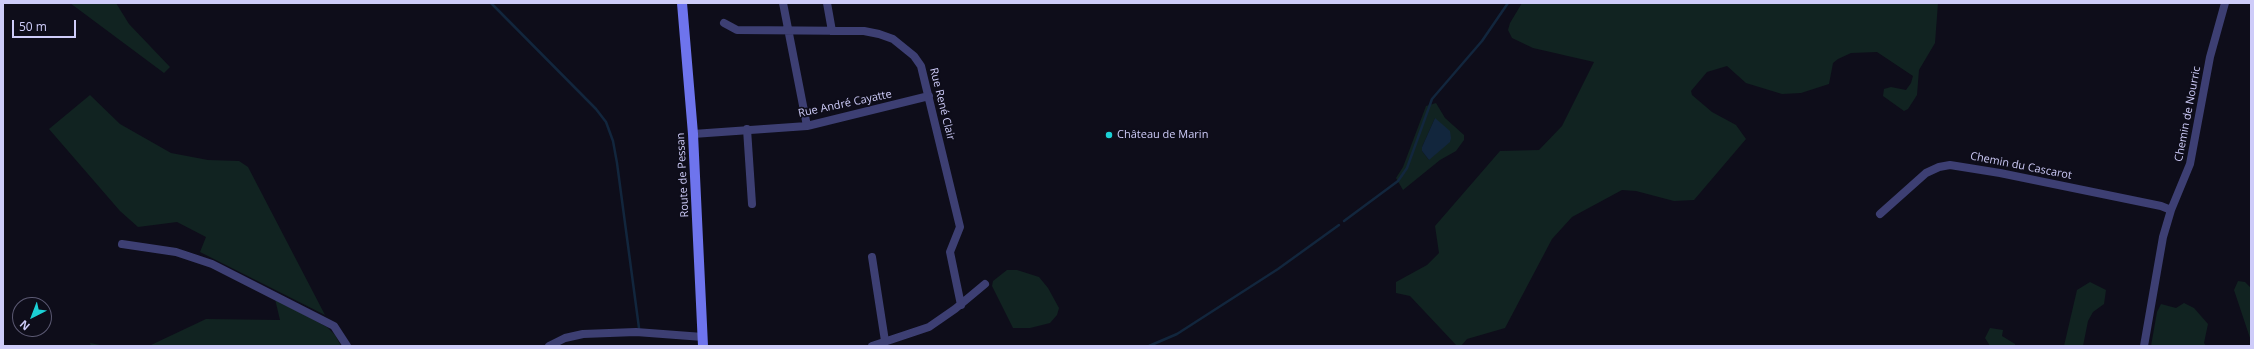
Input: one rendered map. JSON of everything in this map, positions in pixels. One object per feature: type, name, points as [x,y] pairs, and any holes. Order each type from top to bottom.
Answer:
[{"type":"main road","name":"Route de Pessan","points":[[682,3],[693,134],[703,342]]},
{"type":"street","points":[[783,3],[807,126]]},
{"type":"street","points":[[827,3],[832,31]]},
{"type":"street","name":"Chemin de Nourric","points":[[2144,346],[2163,237],[2171,210],[2190,164],[2210,57],[2225,3]]},
{"type":"street","name":"Rue René Clair","points":[[724,23],[737,30],[832,31],[879,34],[904,46],[922,66],[960,227],[950,252],[961,304]]},
{"type":"street","name":"Rue André Cayatte","points":[[693,134],[747,129],[807,126],[929,96]]},
{"type":"street","points":[[747,129],[752,204]]},
{"type":"street","name":"Chemin du Cascarot","points":[[1880,214],[1926,174],[1950,165],[2000,173],[2162,206],[2171,210]]},
{"type":"street","points":[[122,244],[176,252],[212,264],[334,326],[347,346]]},
{"type":"street","points":[[872,257],[885,341]]},
{"type":"street","points":[[872,346],[929,327],[961,304],[985,284]]},
{"type":"street","points":[[548,346],[565,338],[583,334],[636,332],[703,342]]},
{"type":"green space","points":[[70,3],[116,3],[129,24],[170,67],[164,73]]},
{"type":"green space","points":[[1522,3],[1938,3],[1935,43],[1919,70],[1917,95],[1908,109],[1904,111],[1883,96],[1884,89],[1891,87],[1906,90],[1911,83],[1913,76],[1877,52],[1851,53],[1838,59],[1833,63],[1829,84],[1801,93],[1782,94],[1746,83],[1727,66],[1707,72],[1691,91],[1692,95],[1712,112],[1736,125],[1746,139],[1694,200],[1674,201],[1636,191],[1622,190],[1572,217],[1552,239],[1505,328],[1467,339],[1461,346],[1457,346],[1410,296],[1396,293],[1396,282],[1427,265],[1439,253],[1435,226],[1500,151],[1539,150],[1562,126],[1594,62],[1533,48],[1512,38],[1508,30],[1510,23]]},
{"type":"green space","points":[[90,95],[120,124],[171,153],[208,160],[239,161],[248,167],[325,315],[200,252],[206,237],[177,222],[138,227],[120,211],[49,129]]},
{"type":"green space","points":[[1436,103],[1445,118],[1464,135],[1464,140],[1456,151],[1440,160],[1403,190],[1396,178],[1403,167],[1426,106]],"holes":[[[1435,118],[1429,160],[1422,151],[1422,147]]]},
{"type":"green space","points":[[1007,270],[1017,270],[1039,277],[1048,288],[1059,308],[1057,315],[1050,323],[1030,328],[1013,328],[992,286],[993,281]]},
{"type":"green space","points":[[2238,281],[2245,282],[2251,288],[2251,341],[2234,290]]},
{"type":"green space","points":[[2090,282],[2106,290],[2104,304],[2093,312],[2088,321],[2083,346],[2064,346],[2077,290]]},
{"type":"green space","points":[[275,299],[327,327],[335,335],[341,346],[105,346],[151,345],[206,319],[280,320]]},
{"type":"green space","points":[[2184,303],[2194,308],[2208,324],[2204,343],[2206,346],[2151,346],[2157,312],[2161,304],[2176,308]]},
{"type":"green space","points":[[1990,328],[2003,330],[2002,336],[2015,344],[2015,346],[1990,346],[1985,338]]},
{"type":"green space","points":[[90,343],[105,346],[91,346]]},
{"type":"water","points":[[1435,118],[1450,131],[1451,138],[1450,142],[1429,160],[1422,151],[1422,147]]},
{"type":"waterway","points":[[491,3],[596,109],[606,122],[613,141],[617,163],[639,328]]},
{"type":"waterway","points":[[1344,221],[1398,181],[1407,168],[1432,99],[1482,41],[1508,3]]},
{"type":"waterway","points":[[1149,346],[1177,334],[1278,269],[1339,225]]},
{"type":"place","name":"Château de Marin","points":[[1109,135]]}]
